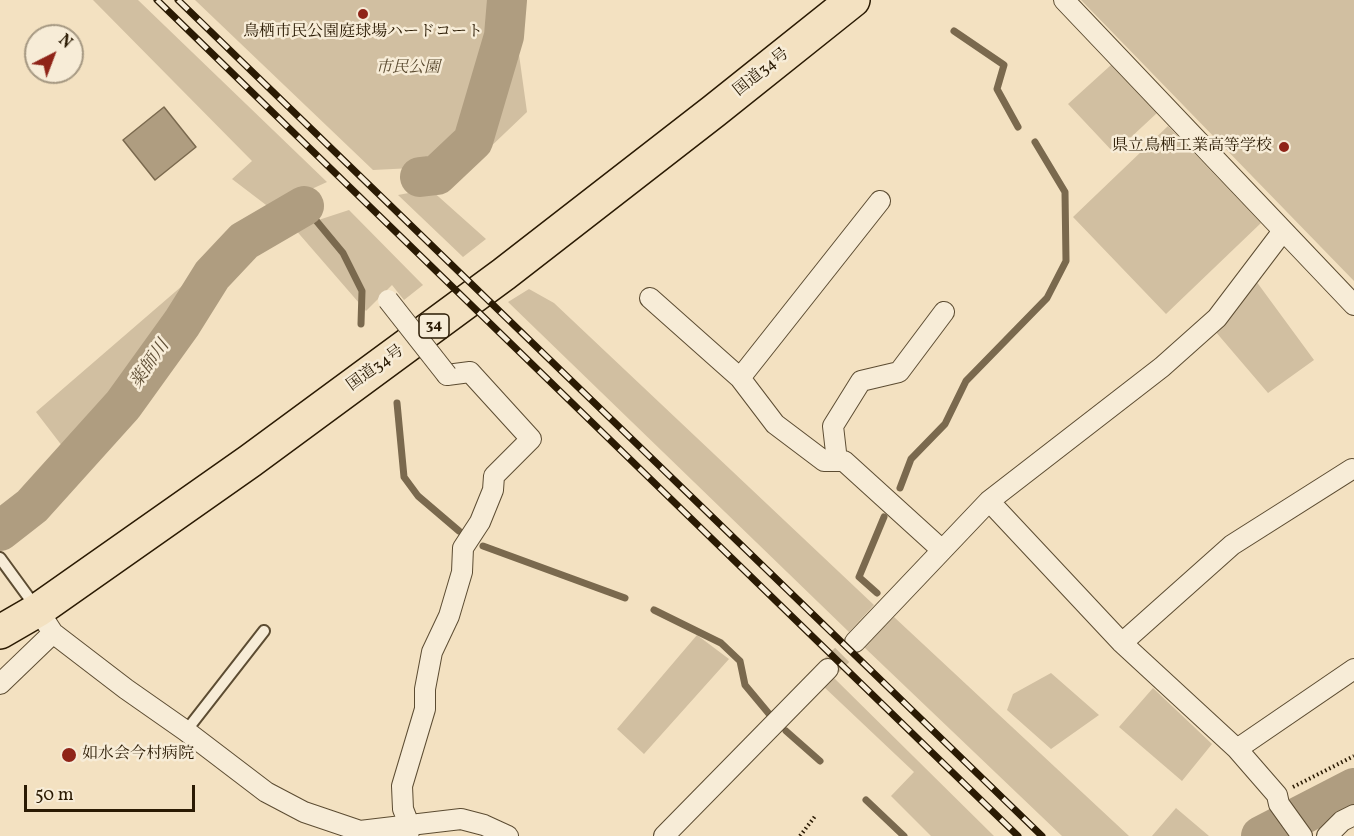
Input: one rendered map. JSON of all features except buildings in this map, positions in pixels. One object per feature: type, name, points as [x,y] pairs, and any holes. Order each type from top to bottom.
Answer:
[{"type":"highway","name":"国道34号","points":[[0,632],[45,622],[250,462],[504,274],[853,0]]},
{"type":"street","points":[[1064,0],[1354,305]]},
{"type":"street","points":[[740,378],[879,201]]},
{"type":"street","points":[[855,642],[989,501],[1162,367],[1217,318],[1283,231]]},
{"type":"street","points":[[650,298],[740,378],[775,424],[824,461],[844,461],[942,550]]},
{"type":"street","points":[[388,300],[447,375],[470,372],[531,439],[494,476],[494,490],[480,522],[463,548],[462,572],[449,616],[432,652],[425,690],[425,709],[402,786],[403,810],[409,831]]},
{"type":"street","points":[[837,461],[832,426],[861,381],[899,372],[944,312]]},
{"type":"street","points":[[1122,643],[1232,545],[1352,469]]},
{"type":"street","points":[[989,501],[1122,643],[1237,749],[1278,799],[1302,836]]},
{"type":"street","points":[[0,684],[45,622],[126,689],[266,792],[304,812],[360,831],[409,831],[461,819],[484,825],[508,836]]},
{"type":"street","points":[[664,836],[828,669]]},
{"type":"street","points":[[1237,749],[1354,669]]},
{"type":"street","points":[[1327,836],[1342,821],[1354,815]]},
{"type":"lane","points":[[0,558],[45,622]]},
{"type":"lane","points":[[186,731],[264,631]]},
{"type":"path","points":[[1278,799],[1354,756]]},
{"type":"path","points":[[800,836],[816,815]]},
{"type":"green space","points":[[93,0],[138,0],[327,182],[270,208],[232,179],[252,161]]},
{"type":"green space","name":"市民公園","points":[[195,0],[498,0],[497,12],[465,134],[445,155],[413,168],[373,170]]},
{"type":"green space","name":"県立鳥栖工業高等学校","points":[[1081,0],[1354,0],[1354,281]]},
{"type":"green space","points":[[516,33],[527,112],[484,153]]},
{"type":"green space","points":[[1111,65],[1157,113],[1114,153],[1068,104]]},
{"type":"green space","points":[[1168,126],[1261,223],[1166,314],[1073,217]]},
{"type":"green space","points":[[430,189],[486,239],[463,257],[398,195]]},
{"type":"green space","points":[[349,210],[423,285],[404,300],[392,285],[366,311],[294,228]]},
{"type":"green space","points":[[197,273],[123,386],[66,451],[36,412]]},
{"type":"green space","points":[[1256,281],[1314,360],[1268,393],[1215,331]]},
{"type":"green space","points":[[529,289],[554,303],[874,605],[849,632],[508,302]]},
{"type":"green space","points":[[894,617],[1129,836],[1062,836],[864,647]]},
{"type":"green space","points":[[697,635],[729,659],[644,754],[617,729]]},
{"type":"green space","points":[[1051,673],[1099,715],[1051,749],[1007,710],[1013,694]]},
{"type":"green space","points":[[832,676],[994,836],[931,836],[891,796],[914,772],[823,686]]},
{"type":"green space","points":[[1153,688],[1212,744],[1182,781],[1119,727]]},
{"type":"green space","points":[[1176,808],[1209,836],[1152,836]]},
{"type":"shaded area","points":[[164,107],[196,147],[155,180],[123,140]]},
{"type":"waterway","name":"薬師川","points":[[420,177],[437,175],[473,141],[504,36],[507,0]]},
{"type":"waterway","points":[[954,31],[1004,65],[997,89],[1018,127]]},
{"type":"waterway","points":[[900,488],[911,459],[945,424],[966,381],[1047,298],[1066,261],[1065,192],[1035,142]]},
{"type":"waterway","points":[[304,206],[343,253],[362,291],[361,324]]},
{"type":"waterway","name":"薬師川","points":[[0,531],[32,506],[123,405],[182,323],[212,275],[244,241],[304,206]]},
{"type":"waterway","points":[[397,403],[404,477],[418,496],[459,531]]},
{"type":"waterway","points":[[877,593],[859,577],[884,517]]},
{"type":"waterway","points":[[483,546],[625,598]]},
{"type":"waterway","points":[[654,610],[721,643],[740,661],[745,685],[770,715]]},
{"type":"waterway","points":[[786,731],[820,761]]},
{"type":"waterway","points":[[1261,836],[1354,788]]},
{"type":"waterway","points":[[866,800],[904,836]]},
{"type":"tunnel","points":[[828,669],[855,642]]},
{"type":"railway","points":[[157,0],[1018,836]]},
{"type":"railway","points":[[178,0],[1042,836]]},
{"type":"place","name":"鳥栖市民公園庭球場ハードコート","points":[[363,14]]},
{"type":"place","name":"県立鳥栖工業高等学校","points":[[1284,147]]},
{"type":"place","name":"如水会今村病院","points":[[69,755]]}]
